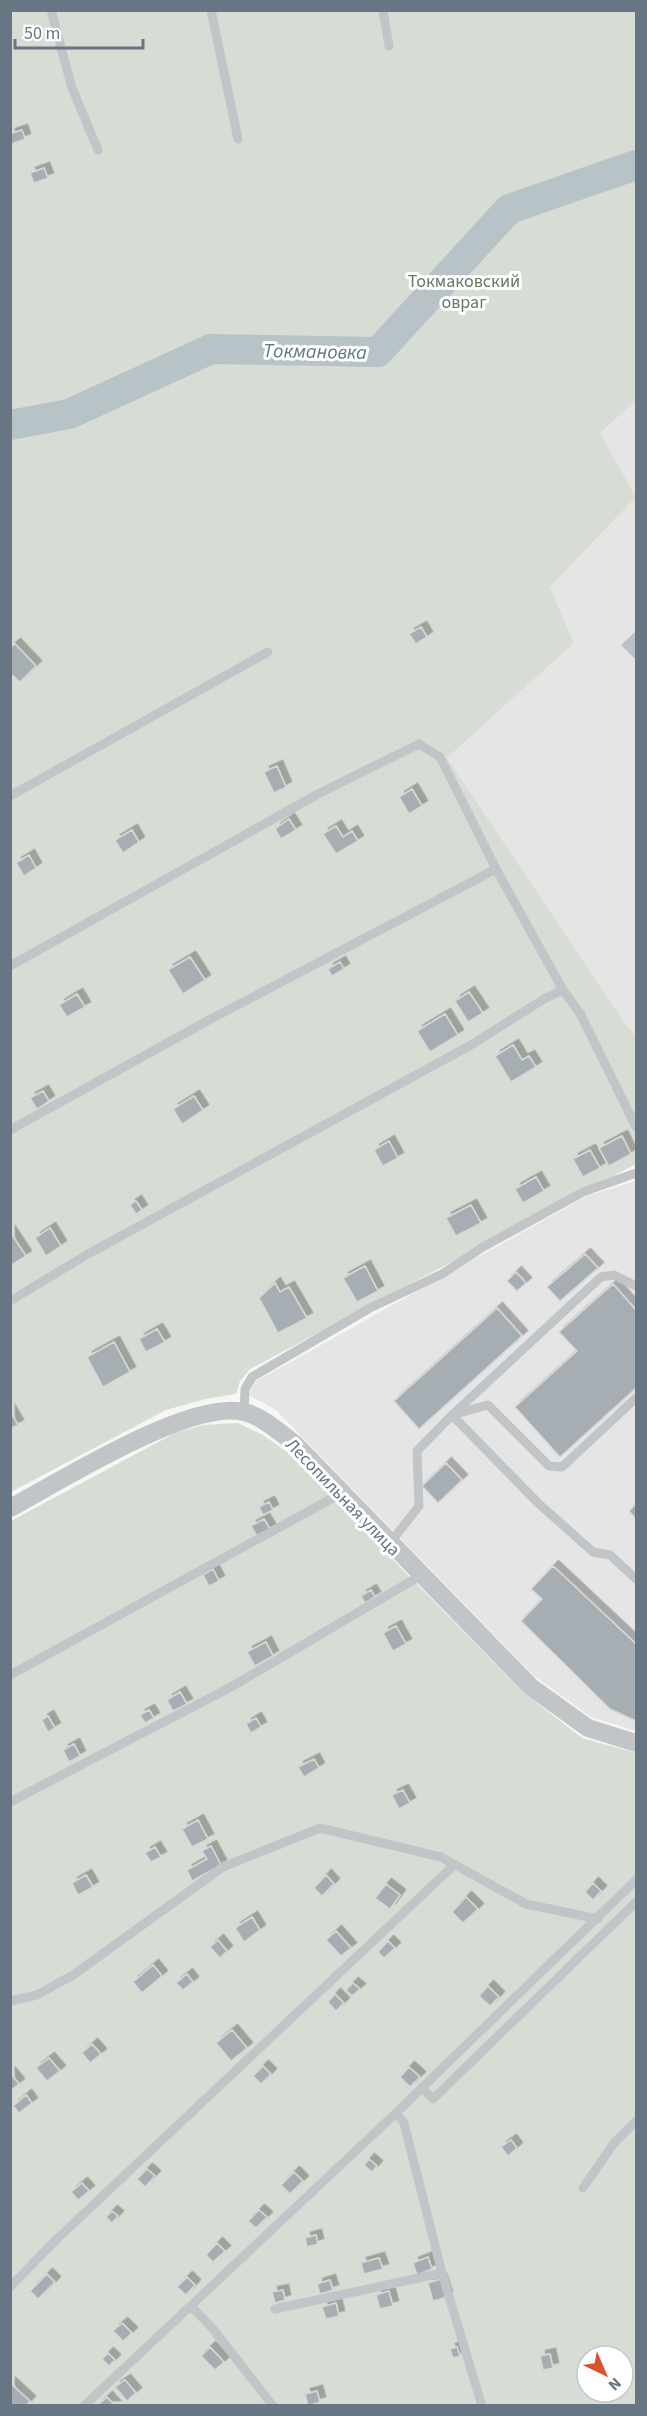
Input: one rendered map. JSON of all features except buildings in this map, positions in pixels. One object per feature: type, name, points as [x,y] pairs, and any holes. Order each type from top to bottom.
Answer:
[{"type":"street","name":"Лесопильная улица","points":[[10,1508],[170,1424],[205,1412],[244,1412],[269,1425],[294,1443],[420,1576],[531,1687],[588,1728],[636,1743]]},
{"type":"lane","points":[[51,10],[72,88],[98,150]]},
{"type":"lane","points":[[211,10],[238,139]]},
{"type":"lane","points":[[383,10],[389,46]]},
{"type":"lane","points":[[10,796],[268,652]]},
{"type":"lane","points":[[10,966],[318,794],[420,744],[440,757],[496,869],[562,990],[581,1015],[636,1127]]},
{"type":"lane","points":[[10,1130],[209,1020],[496,869]]},
{"type":"lane","points":[[10,1301],[88,1254],[471,1045],[562,990]]},
{"type":"lane","points":[[244,1412],[245,1389],[252,1377],[370,1308],[442,1274],[483,1247],[584,1192],[636,1173]]},
{"type":"lane","points":[[389,1544],[419,1506],[417,1451],[452,1415],[601,1277],[614,1275],[636,1286]]},
{"type":"lane","points":[[452,1415],[488,1405],[549,1466],[562,1467],[636,1398]]},
{"type":"lane","points":[[452,1415],[538,1503],[593,1552],[610,1555],[636,1579]]},
{"type":"lane","points":[[10,1675],[342,1493]]},
{"type":"lane","points":[[10,1802],[231,1687],[420,1576]]},
{"type":"lane","points":[[10,2001],[37,1995],[74,1975],[223,1867],[320,1828],[441,1857],[526,1904],[598,1919]]},
{"type":"lane","points":[[10,2287],[57,2239],[454,1865]]},
{"type":"lane","points":[[84,2406],[396,2113],[636,1880]]},
{"type":"lane","points":[[422,2088],[433,2099],[636,1902]]},
{"type":"lane","points":[[396,2113],[404,2123],[442,2272],[482,2406]]},
{"type":"lane","points":[[583,2188],[614,2143],[636,2121]]},
{"type":"lane","points":[[275,2309],[442,2272]]},
{"type":"lane","points":[[191,2306],[213,2329],[273,2406]]},
{"type":"shaded area","points":[[636,401],[636,497],[600,433]]},
{"type":"shaded area","points":[[636,497],[636,1036],[447,758],[574,643],[550,587]]},
{"type":"shaded area","points":[[636,631],[636,660],[621,645]]},
{"type":"shaded area","points":[[636,1181],[636,1731],[591,1717],[533,1675],[276,1410],[249,1395],[253,1383],[587,1196]]},
{"type":"green space","name":"Токмаковский овраг","points":[[11,11],[636,11],[636,401],[600,433],[636,497],[550,587],[574,643],[447,758],[636,1036],[636,1164],[250,1369],[240,1381],[236,1394],[205,1399],[166,1410],[11,1492]]},
{"type":"green space","points":[[238,1423],[263,1435],[287,1452],[524,1693],[582,1738],[636,1753],[636,2405],[11,2406],[11,1521],[175,1433],[204,1425]]},
{"type":"waterway","name":"Токмановка","points":[[10,425],[69,414],[211,349],[378,352],[509,209],[636,165]]}]
